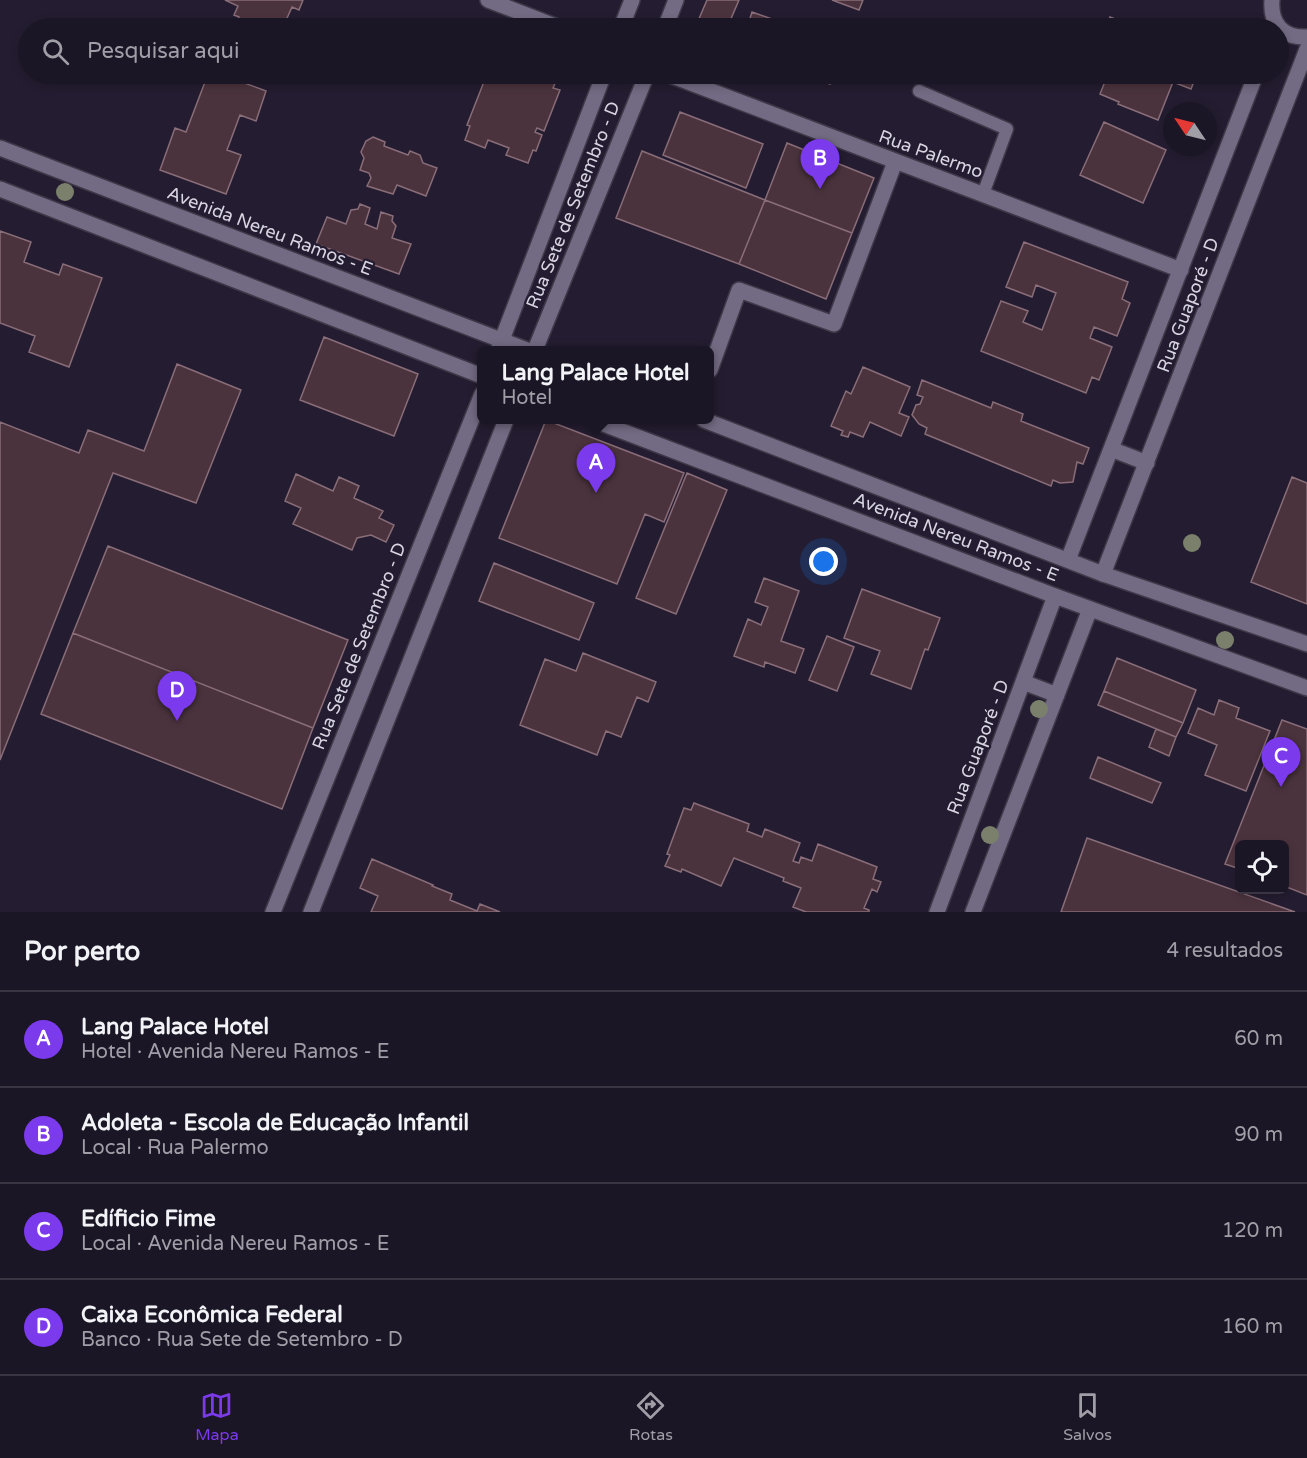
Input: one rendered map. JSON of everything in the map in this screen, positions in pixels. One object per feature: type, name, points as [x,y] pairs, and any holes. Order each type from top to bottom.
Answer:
[{"type":"street","points":[[488,0],[534,18]]},
{"type":"street","points":[[625,18],[632,0]]},
{"type":"street","points":[[669,18],[676,0]]},
{"type":"street","points":[[1272,0],[1273,18]]},
{"type":"street","points":[[1289,34],[1298,38],[1307,37]]},
{"type":"street","name":"Rua Guaporé - D","points":[[1103,574],[1307,50]]},
{"type":"street","name":"Rua Sete de Setembro - D","points":[[500,346],[600,84]]},
{"type":"street","name":"Rua Sete de Setembro - D","points":[[537,346],[642,84]]},
{"type":"street","name":"Rua Palermo","points":[[693,84],[1181,270]]},
{"type":"street","name":"Rua Guaporé - D","points":[[1068,560],[1252,84]]},
{"type":"street","name":"Avenida Nereu Ramos - E","points":[[0,148],[500,346]]},
{"type":"street","points":[[714,359],[739,290],[834,324],[895,162]]},
{"type":"street","points":[[0,189],[477,374]]},
{"type":"street","name":"Rua Sete de Setembro - D","points":[[273,912],[477,406]]},
{"type":"street","points":[[311,912],[504,424]]},
{"type":"street","name":"Avenida Nereu Ramos - E","points":[[604,424],[1055,596],[1307,688]]},
{"type":"street","name":"Avenida Nereu Ramos - E","points":[[714,424],[1103,574],[1307,644]]},
{"type":"street","points":[[1111,449],[1147,463]]},
{"type":"street","name":"Rua Guaporé - D","points":[[937,912],[1055,596]]},
{"type":"street","points":[[974,912],[1090,609]]},
{"type":"street","points":[[1023,682],[1057,695]]},
{"type":"lane","points":[[919,91],[1007,129],[983,194]]},
{"type":"building","points":[[225,0],[303,0],[299,10],[292,7],[287,18],[239,18],[234,15],[238,6]]},
{"type":"building","points":[[707,0],[739,0],[731,18],[699,18]]},
{"type":"building","points":[[832,0],[863,0],[859,10]]},
{"type":"building","points":[[752,12],[769,18],[750,18]]},
{"type":"building","points":[[204,84],[247,84],[266,91],[256,121],[240,115],[227,150],[241,155],[226,194],[160,170],[175,128],[186,132]]},
{"type":"building","points":[[483,84],[555,84],[553,88],[560,90],[544,131],[537,128],[535,132],[542,135],[528,163],[506,155],[509,148],[488,140],[485,148],[465,140],[470,126],[467,125]]},
{"type":"building","points":[[1104,84],[1172,84],[1165,102],[1163,102],[1158,120],[1118,104],[1119,102],[1100,94]]},
{"type":"building","points":[[1178,84],[1193,84],[1191,89]]},
{"type":"building","points":[[680,112],[763,144],[746,188],[663,155]]},
{"type":"building","points":[[1104,122],[1163,149],[1163,156],[1143,203],[1080,175]]},
{"type":"building","points":[[373,137],[385,142],[384,146],[408,155],[410,151],[420,155],[423,163],[437,168],[426,196],[397,185],[393,194],[367,186],[371,178],[369,173],[360,170],[364,158],[361,152],[366,141]]},
{"type":"building","points":[[787,143],[874,178],[852,233],[765,200]]},
{"type":"building","points":[[642,151],[765,200],[739,264],[616,218]]},
{"type":"building","points":[[765,200],[852,233],[826,299],[739,264]]},
{"type":"building","points":[[360,204],[370,208],[365,224],[377,229],[381,212],[393,216],[392,221],[396,226],[392,238],[411,244],[399,274],[316,244],[327,217],[346,224],[351,210],[358,209]]},
{"type":"building","points":[[0,231],[31,242],[24,262],[59,275],[63,264],[102,278],[69,367],[29,352],[35,336],[0,323]]},
{"type":"building","points":[[1024,242],[1128,282],[1122,299],[1130,303],[1117,336],[1094,327],[1090,338],[1112,347],[1099,380],[1092,377],[1086,393],[981,351],[1001,301],[1028,311],[1023,322],[1042,330],[1056,293],[1036,285],[1032,297],[1006,287]]},
{"type":"building","points":[[324,337],[418,374],[394,436],[300,400]]},
{"type":"building","points":[[177,364],[241,390],[196,503],[113,473],[0,760],[0,422],[79,453],[88,430],[144,451]]},
{"type":"building","points":[[863,367],[910,387],[899,413],[909,417],[901,436],[870,422],[863,437],[850,432],[848,437],[841,435],[843,431],[831,426],[846,391],[851,394]]},
{"type":"building","points":[[922,380],[991,408],[993,402],[1023,414],[1021,421],[1089,448],[1083,464],[1077,462],[1073,482],[1060,483],[1053,480],[1051,486],[925,434],[927,428],[919,424],[912,415],[916,405],[920,404],[923,397],[917,395]]},
{"type":"building","points":[[544,424],[556,424],[684,473],[664,522],[645,514],[617,584],[499,538]]},
{"type":"building","points":[[687,473],[727,490],[676,614],[636,598]]},
{"type":"building","points":[[296,474],[333,491],[339,477],[359,486],[354,498],[383,511],[379,518],[394,525],[386,542],[371,535],[357,538],[352,550],[293,524],[301,508],[285,501]]},
{"type":"building","points":[[1292,477],[1307,483],[1307,604],[1251,582]]},
{"type":"building","points":[[108,546],[348,640],[313,728],[73,633]]},
{"type":"building","points":[[494,563],[594,603],[579,640],[479,601]]},
{"type":"building","points":[[764,578],[799,591],[781,641],[804,649],[795,673],[765,662],[764,667],[734,656],[748,619],[761,625],[768,607],[755,602]]},
{"type":"building","points":[[862,589],[940,618],[928,650],[925,649],[911,689],[871,674],[880,651],[844,638]]},
{"type":"building","points":[[73,633],[313,728],[282,809],[41,714]]},
{"type":"building","points":[[827,636],[854,647],[837,691],[809,680]]},
{"type":"building","points":[[583,653],[656,682],[648,702],[637,697],[621,737],[606,731],[597,755],[520,725],[545,659],[576,671]]},
{"type":"building","points":[[1117,658],[1196,690],[1183,723],[1104,691]]},
{"type":"building","points":[[1104,691],[1183,723],[1176,737],[1098,705]]},
{"type":"building","points":[[1219,700],[1239,708],[1236,718],[1270,731],[1246,791],[1205,775],[1217,745],[1188,733],[1198,708],[1214,715]]},
{"type":"building","points":[[1282,720],[1307,729],[1307,895],[1289,888],[1289,840],[1235,840],[1235,867],[1225,864]]},
{"type":"building","points":[[1156,729],[1176,737],[1169,756],[1149,747]]},
{"type":"building","points":[[1098,757],[1161,783],[1152,803],[1090,778]]},
{"type":"building","points":[[694,803],[749,824],[747,831],[762,837],[765,829],[800,843],[793,861],[799,863],[801,857],[812,861],[818,844],[877,867],[873,879],[881,882],[877,892],[872,889],[864,908],[869,912],[806,912],[793,907],[801,888],[783,881],[784,878],[734,858],[721,886],[682,869],[681,872],[665,866],[670,855],[667,854],[684,808],[691,810]]},
{"type":"building","points":[[1087,838],[1235,891],[1235,894],[1244,894],[1295,912],[1061,912]]},
{"type":"building","points":[[372,859],[452,894],[450,900],[477,911],[480,904],[500,912],[371,912],[378,896],[360,888]]},
{"type":"place","name":"Adoleta - Escola de Educação Infantil","points":[[820,189]]},
{"type":"place","name":"Lang Palace Hotel","points":[[596,493]]},
{"type":"place","name":"Caixa Econômica Federal","points":[[177,721]]},
{"type":"place","name":"Edíficio Fime","points":[[1281,787]]}]
